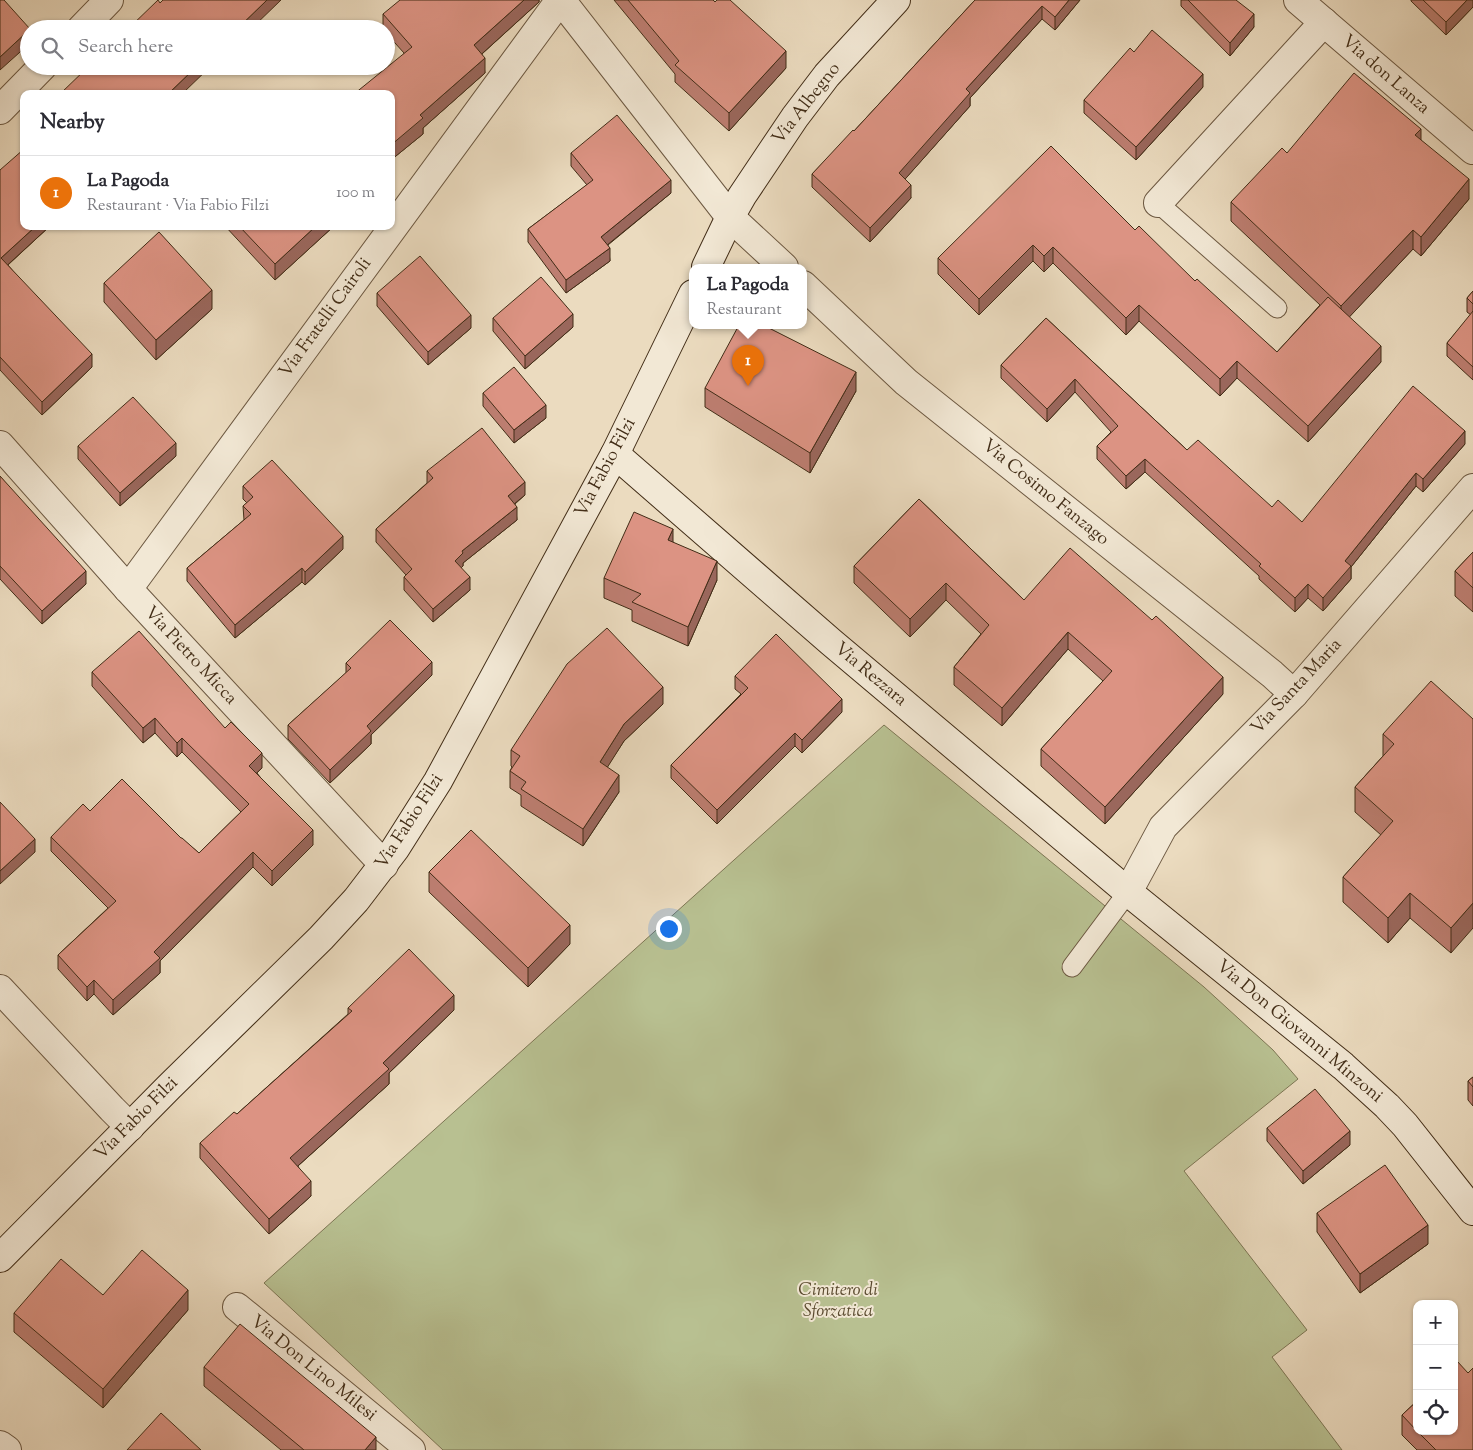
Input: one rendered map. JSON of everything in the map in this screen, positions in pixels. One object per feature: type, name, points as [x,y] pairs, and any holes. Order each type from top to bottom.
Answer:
[{"type":"street","points":[[90,20],[109,0]]},
{"type":"street","points":[[560,0],[730,216],[781,264]]},
{"type":"street","name":"Via Fratelli Cairoli","points":[[395,225],[560,0]]},
{"type":"street","name":"Via Albegno","points":[[730,216],[757,172],[827,75],[896,0]]},
{"type":"street","name":"Via don Lanza","points":[[1298,0],[1473,150]]},
{"type":"street","points":[[1158,203],[1324,22]]},
{"type":"street","points":[[0,110],[34,75]]},
{"type":"street","points":[[707,264],[730,216]]},
{"type":"street","name":"Via Fratelli Cairoli","points":[[128,589],[391,230]]},
{"type":"street","name":"Via Cosimo Fanzago","points":[[807,289],[906,382],[1272,674],[1294,694]]},
{"type":"street","name":"Via Fabio Filzi","points":[[0,1258],[130,1126],[321,938],[356,900],[384,865],[407,832],[434,787],[615,454],[689,302]]},
{"type":"street","name":"Via Pietro Micca","points":[[0,445],[128,589],[384,865]]},
{"type":"street","name":"Via Rezzara","points":[[615,454],[773,593],[1128,892]]},
{"type":"street","name":"Via Santa Maria","points":[[1128,892],[1163,827],[1294,694],[1473,488]]},
{"type":"street","name":"Via Don Giovanni Minzoni","points":[[1128,892],[1324,1049],[1366,1086],[1422,1145],[1473,1211]]},
{"type":"street","points":[[0,988],[112,1110],[130,1126]]},
{"type":"street","name":"Via Don Lino Milesi","points":[[237,1308],[411,1450]]},
{"type":"street","points":[[0,1445],[6,1450]]},
{"type":"lane","points":[[1158,203],[1277,308]]},
{"type":"lane","points":[[1072,967],[1128,892]]},
{"type":"green space","name":"Cimitero di Sforzatica","points":[[884,725],[1204,987],[1273,1050],[1298,1079],[1184,1171],[1307,1330],[1272,1357],[1342,1450],[443,1450],[264,1283]]},
{"type":"building","points":[[0,0],[4,0],[22,20],[20,20],[20,38],[0,57]]},
{"type":"building","points":[[158,0],[160,3],[163,0],[267,0],[246,20],[137,20]]},
{"type":"building","points":[[400,0],[524,0],[474,45],[485,58],[420,115],[423,118],[395,142],[395,90],[359,90],[377,75],[395,75],[395,61],[412,47],[395,28],[395,20],[388,20],[383,14]]},
{"type":"building","points":[[628,0],[713,0],[715,2],[717,0],[730,0],[786,51],[729,113],[675,65],[679,61]]},
{"type":"building","points":[[975,0],[1069,0],[1055,17],[1042,6],[966,89],[970,93],[899,173],[911,185],[870,228],[812,174]]},
{"type":"building","points":[[1188,0],[1236,0],[1254,14],[1230,43]]},
{"type":"building","points":[[1423,0],[1467,0],[1446,22]]},
{"type":"building","points":[[1152,30],[1203,74],[1136,147],[1084,100],[1130,48],[1134,52]]},
{"type":"building","points":[[1354,73],[1421,129],[1415,135],[1469,179],[1421,237],[1413,230],[1341,306],[1231,202],[1282,148],[1287,153]]},
{"type":"building","points":[[80,75],[188,75],[172,90],[64,90]]},
{"type":"building","points":[[617,115],[671,180],[601,237],[610,248],[566,280],[528,229],[593,180],[571,153]]},
{"type":"building","points":[[1051,146],[1135,230],[1139,226],[1195,281],[1197,279],[1277,352],[1328,297],[1381,346],[1308,426],[1237,361],[1220,379],[1139,305],[1126,318],[1053,247],[1044,256],[1033,245],[979,299],[938,258]]},
{"type":"building","points":[[20,152],[20,230],[32,230],[1,258],[92,354],[42,402],[0,357],[0,170]]},
{"type":"building","points":[[243,230],[312,230],[275,264]]},
{"type":"building","points":[[159,232],[212,290],[156,340],[104,283]]},
{"type":"building","points":[[420,256],[471,315],[428,352],[377,293]]},
{"type":"building","points":[[541,277],[573,314],[525,356],[493,318]]},
{"type":"building","points":[[1473,291],[1473,304],[1467,298]]},
{"type":"building","points":[[1473,311],[1473,367],[1447,343]]},
{"type":"building","points":[[1046,318],[1187,450],[1198,440],[1272,507],[1278,500],[1302,522],[1413,386],[1465,431],[1423,479],[1416,473],[1345,561],[1351,566],[1323,598],[1308,584],[1295,598],[1259,566],[1261,564],[1145,459],[1126,476],[1097,446],[1118,426],[1075,379],[1047,409],[1001,365]]},
{"type":"building","points":[[737,329],[771,329],[856,372],[810,453],[705,388]]},
{"type":"building","points":[[514,367],[546,405],[514,430],[483,393]]},
{"type":"building","points":[[133,397],[176,443],[120,493],[78,446]]},
{"type":"building","points":[[482,428],[525,482],[508,496],[517,507],[462,551],[463,553],[455,561],[470,577],[433,609],[404,577],[412,569],[376,529],[433,478],[427,471]]},
{"type":"building","points":[[272,460],[343,536],[305,572],[302,568],[235,625],[187,568],[251,514],[243,506],[253,497],[243,486]]},
{"type":"building","points":[[0,476],[86,571],[42,611],[0,566]]},
{"type":"building","points":[[919,499],[1024,600],[1070,548],[1152,620],[1156,616],[1223,677],[1105,807],[1041,749],[1112,671],[1068,632],[1002,708],[954,667],[989,625],[946,583],[910,619],[854,566]]},
{"type":"building","points":[[634,512],[673,529],[668,540],[717,561],[688,627],[632,602],[641,594],[604,578]]},
{"type":"building","points":[[1473,552],[1473,588],[1455,571]]},
{"type":"building","points":[[390,620],[432,662],[367,726],[371,731],[330,770],[288,725],[351,668],[346,663]]},
{"type":"building","points":[[607,628],[663,687],[624,724],[600,762],[619,775],[583,829],[521,789],[526,782],[510,771],[520,756],[511,750],[567,664]]},
{"type":"building","points":[[139,631],[225,728],[231,722],[262,753],[249,766],[313,830],[272,871],[253,852],[154,952],[160,958],[113,1000],[94,980],[87,987],[58,955],[116,901],[51,837],[83,804],[90,811],[122,779],[181,838],[199,853],[249,804],[182,738],[177,743],[155,718],[143,728],[92,672]]},
{"type":"building","points":[[776,634],[842,699],[802,740],[795,733],[717,810],[671,765],[748,688],[735,676]]},
{"type":"building","points":[[1431,681],[1473,719],[1473,903],[1451,928],[1410,893],[1388,918],[1343,877],[1393,821],[1355,787],[1394,744],[1383,734]]},
{"type":"building","points":[[0,802],[35,839],[0,871]]},
{"type":"building","points":[[471,830],[570,925],[528,968],[429,872]]},
{"type":"building","points":[[409,949],[454,995],[383,1063],[389,1069],[290,1158],[311,1181],[269,1219],[200,1143],[234,1112],[237,1114],[352,1011],[348,1008]]},
{"type":"building","points":[[1473,1077],[1473,1087],[1468,1081]]},
{"type":"building","points":[[1315,1089],[1350,1131],[1303,1171],[1267,1128]]},
{"type":"building","points":[[1385,1165],[1428,1225],[1360,1274],[1317,1213]]},
{"type":"building","points":[[142,1250],[188,1290],[103,1389],[14,1313],[61,1259],[103,1295]]},
{"type":"building","points":[[240,1324],[376,1437],[365,1450],[304,1450],[204,1367]]},
{"type":"building","points":[[1458,1362],[1468,1373],[1473,1368],[1473,1450],[1436,1450],[1421,1435],[1458,1435]]},
{"type":"building","points":[[1413,1405],[1413,1427],[1402,1415]]},
{"type":"building","points":[[161,1413],[201,1450],[127,1450]]},
{"type":"place","name":"La Pagoda","points":[[748,386]]}]
